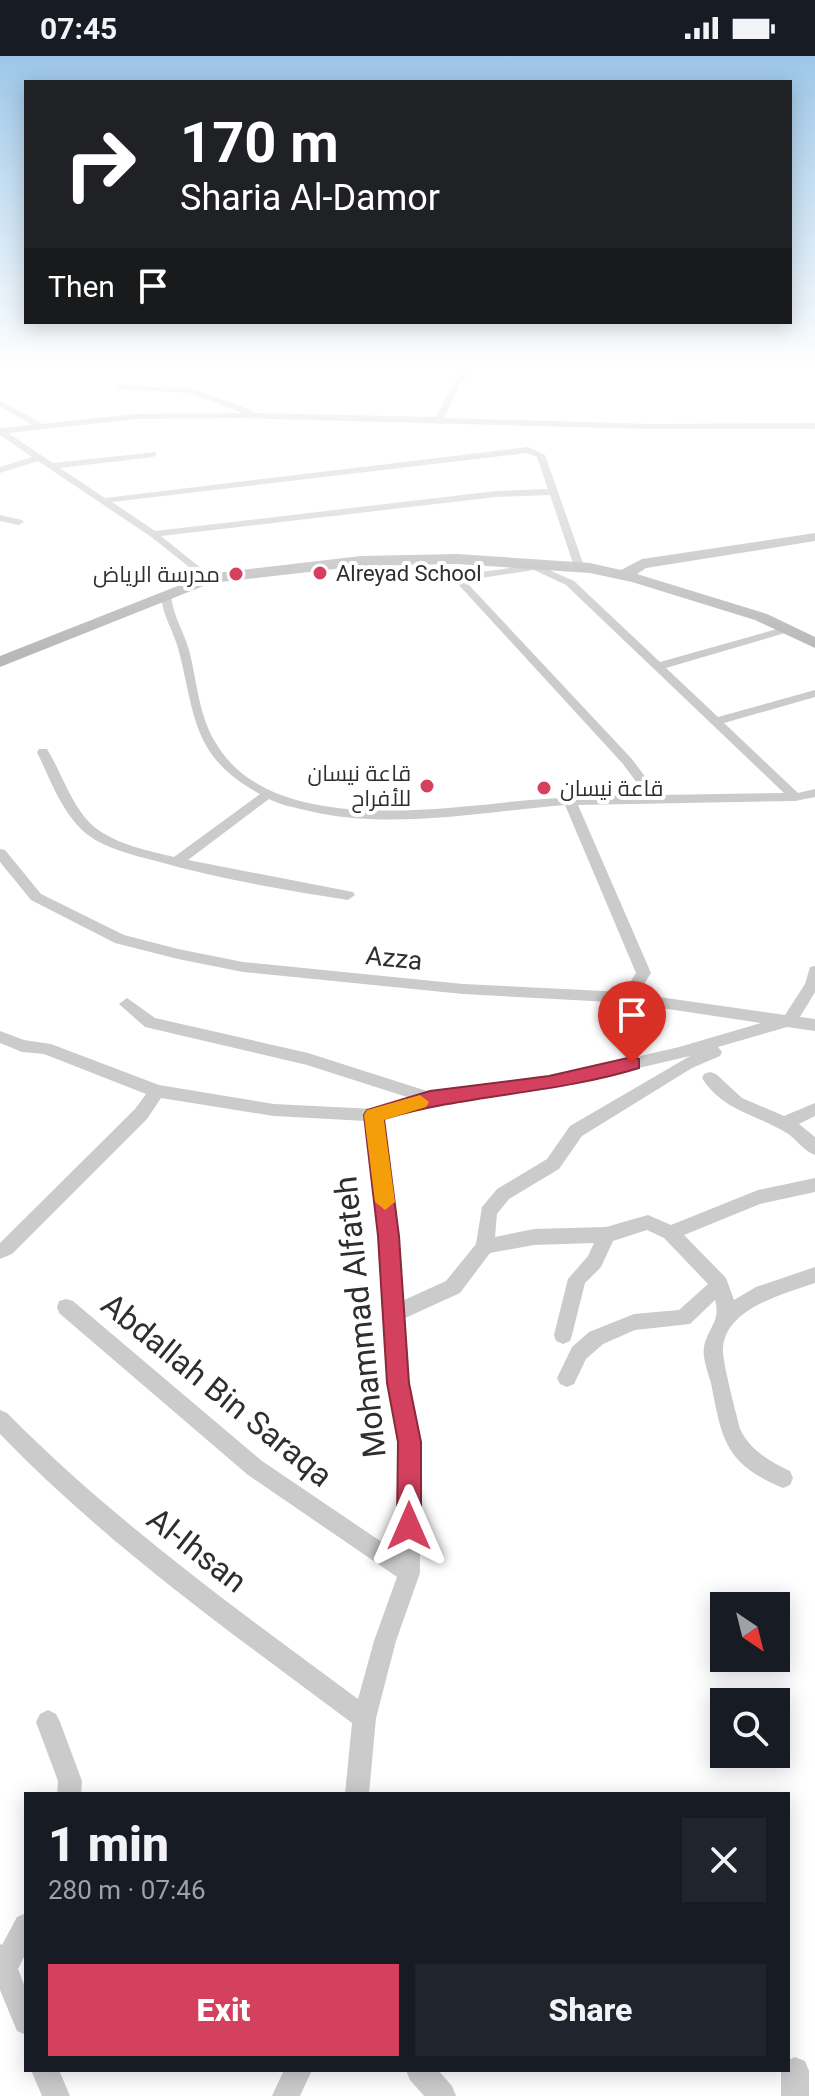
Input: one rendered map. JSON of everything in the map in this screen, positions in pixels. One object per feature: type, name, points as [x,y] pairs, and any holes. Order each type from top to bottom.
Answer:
[{"type":"street","points":[[0,470],[22,463]]},
{"type":"street","points":[[46,463],[153,534],[208,579]]},
{"type":"street","points":[[50,466],[74,463]]},
{"type":"street","points":[[101,501],[405,463]]},
{"type":"street","points":[[544,463],[579,566]]},
{"type":"street","points":[[153,534],[496,494],[554,492]]},
{"type":"street","points":[[0,518],[19,522]]},
{"type":"street","points":[[0,662],[208,579],[361,561],[641,569],[815,537]]},
{"type":"street","points":[[656,800],[627,761],[462,583],[478,575],[530,565],[570,583],[795,797]]},
{"type":"street","points":[[641,569],[662,586],[788,629],[815,643]]},
{"type":"street","points":[[166,595],[166,611],[181,640],[205,736],[224,763],[269,793],[332,812],[386,816],[570,801],[795,797],[815,793]]},
{"type":"street","points":[[656,667],[788,629]]},
{"type":"street","points":[[715,722],[815,693]]},
{"type":"street","points":[[43,752],[77,815],[93,833],[121,847],[348,895]]},
{"type":"street","points":[[178,861],[269,793]]},
{"type":"street","points":[[570,801],[644,973],[628,998]]},
{"type":"street","name":"Azza","points":[[0,853],[36,897],[120,939],[178,954],[243,967],[463,989],[628,998],[815,1025]]},
{"type":"street","points":[[392,1315],[453,1287],[485,1246],[488,1212],[503,1194],[553,1164],[576,1131],[686,1064],[790,1020],[812,985],[815,971]]},
{"type":"street","points":[[127,1004],[150,1023],[308,1059],[430,1098]]},
{"type":"street","points":[[0,1037],[22,1046],[45,1048],[157,1091],[274,1110],[374,1115],[430,1098],[549,1083],[679,1053],[790,1020]]},
{"type":"street","points":[[710,1078],[744,1110],[786,1123],[804,1133],[815,1148]]},
{"type":"street","points":[[2,1245],[141,1114],[157,1091]]},
{"type":"street","points":[[786,1123],[813,1109]]},
{"type":"street","name":"Mohammad Alfateh","points":[[357,1792],[364,1718],[385,1641],[409,1573],[409,1442],[398,1383],[389,1236],[374,1115]]},
{"type":"street","points":[[670,1233],[758,1197],[815,1185]]},
{"type":"street","points":[[485,1246],[534,1237],[606,1235],[648,1222],[670,1233],[720,1284],[728,1313]]},
{"type":"street","points":[[563,1335],[577,1279],[595,1261],[606,1235]]},
{"type":"street","points":[[783,1478],[763,1469],[738,1447],[730,1430],[713,1348],[728,1313],[763,1293],[815,1275]]},
{"type":"street","points":[[567,1378],[579,1353],[596,1338],[634,1322],[683,1318],[720,1284]]},
{"type":"street","name":"Abdallah Bin Saraqa","points":[[66,1307],[255,1468],[409,1573]]},
{"type":"street","name":"Al-Ihsan","points":[[0,1420],[47,1470],[206,1599],[364,1718]]},
{"type":"street","points":[[48,1722],[70,1781],[69,1792]]},
{"type":"street","points":[[24,1929],[2,1963],[24,2017]]},
{"type":"street","points":[[46,2072],[56,2096]]},
{"type":"street","points":[[286,2096],[297,2072]]},
{"type":"street","points":[[422,2072],[442,2096]]},
{"type":"slow traffic","points":[[385,1202],[374,1115],[420,1102]]},
{"type":"place","name":"Alreyad School","points":[[320,573]]},
{"type":"place","name":"مدرسة الرياض","points":[[236,574]]},
{"type":"place","name":"قاعة نيسان للأفراح","points":[[427,786]]},
{"type":"place","name":"قاعة نيسان","points":[[544,788]]},
{"type":"route","points":[[409,1526],[409,1442],[398,1383],[389,1236],[374,1115],[406,1108],[430,1098],[485,1088],[549,1083],[632,1063]]}]
